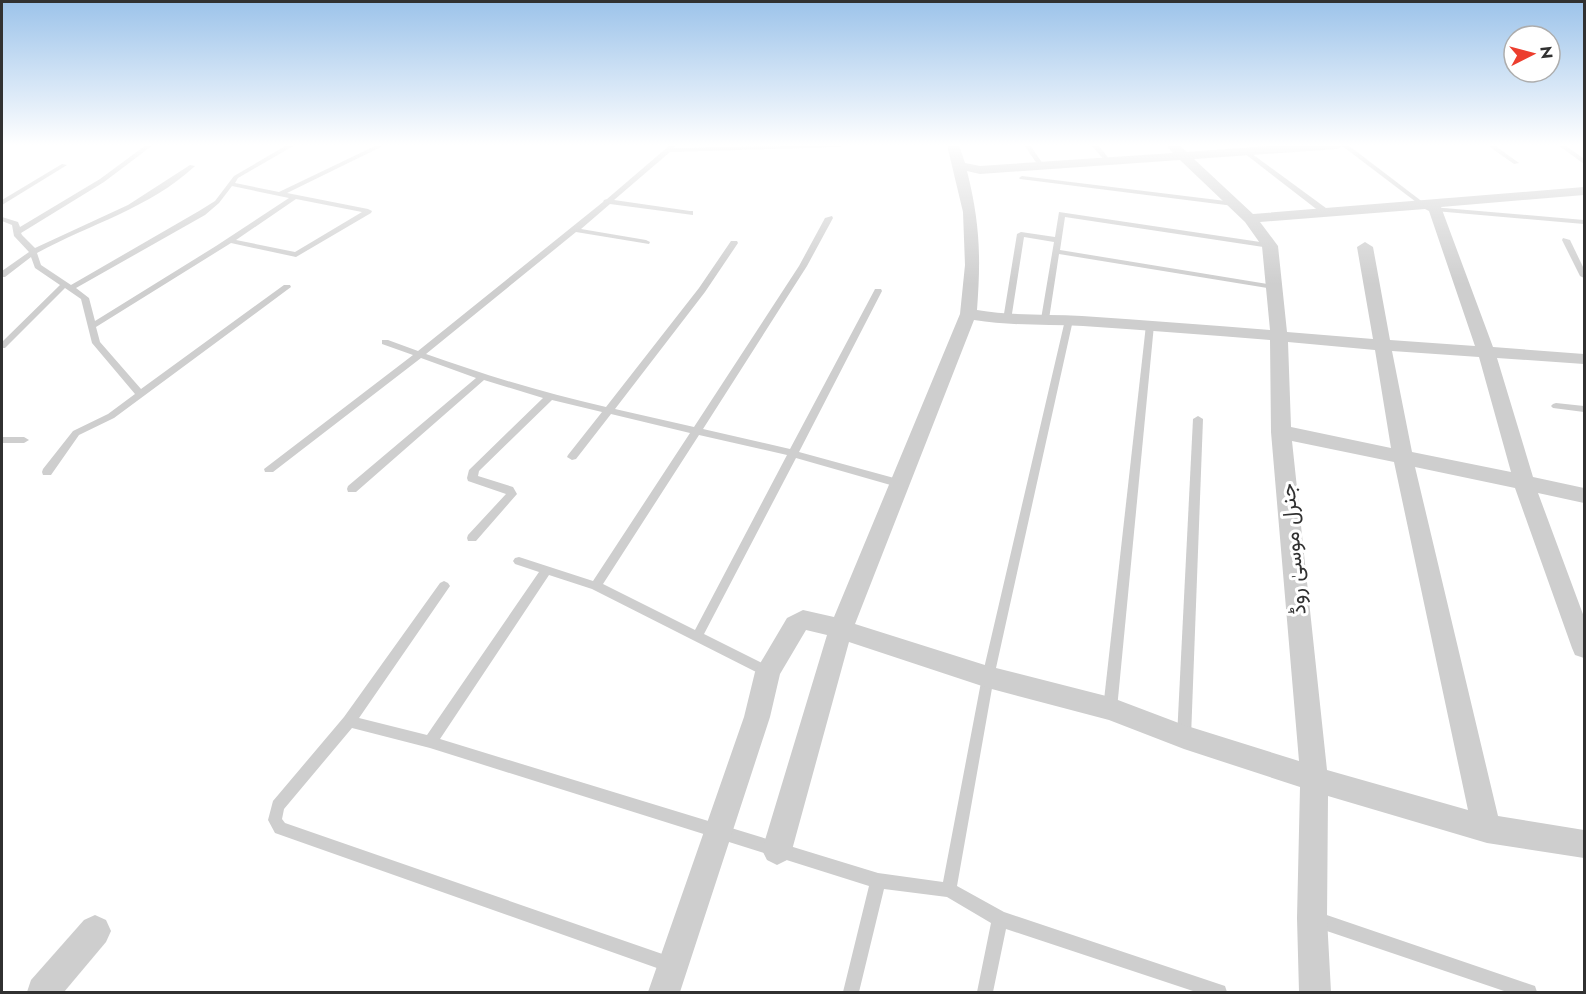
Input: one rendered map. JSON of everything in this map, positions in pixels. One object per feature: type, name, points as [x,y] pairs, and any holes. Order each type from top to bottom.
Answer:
[{"type":"street","points":[[777,850],[841,629],[968,314],[973,265],[970,212],[965,191]]},
{"type":"street","name":"جنرل موسیٰ روڈ","points":[[1220,191],[1242,212],[1269,246],[1274,287],[1279,336],[1281,432],[1314,778],[1312,918],[1315,993]]},
{"type":"street","points":[[1242,212],[1327,213],[1570,191]]},
{"type":"street","points":[[1428,205],[1486,352],[1524,483],[1584,648]]},
{"type":"street","points":[[1365,247],[1403,458],[1487,829]]},
{"type":"street","points":[[968,314],[1007,320],[1045,319],[1150,325],[1584,359]]},
{"type":"street","points":[[1281,432],[1584,495]]},
{"type":"street","points":[[664,993],[757,717],[768,672],[795,625],[804,620],[841,629],[988,676],[1110,709],[1184,737],[1487,829],[1584,844]]},
{"type":"street","points":[[43,993],[95,931]]},
{"type":"lane","points":[[2,203],[21,191]]},
{"type":"lane","points":[[17,232],[85,191]]},
{"type":"lane","points":[[2,275],[13,264],[33,253],[134,206],[155,191]]},
{"type":"lane","points":[[2,346],[68,286],[202,213],[217,202],[225,191]]},
{"type":"lane","points":[[230,240],[296,255],[368,211],[266,191]]},
{"type":"lane","points":[[279,194],[284,191]]},
{"type":"lane","points":[[269,469],[420,354],[575,230],[618,191]]},
{"type":"lane","points":[[1109,191],[1242,212]]},
{"type":"lane","points":[[1301,191],[1327,213]]},
{"type":"lane","points":[[1409,191],[1428,205],[1584,222]]},
{"type":"lane","points":[[92,326],[294,197]]},
{"type":"lane","points":[[606,201],[690,213]]},
{"type":"lane","points":[[1045,319],[1062,214],[1269,246]]},
{"type":"lane","points":[[596,586],[694,431],[803,266],[829,218]]},
{"type":"lane","points":[[2,220],[15,224],[18,236],[33,253],[39,266],[85,298],[96,343],[140,394]]},
{"type":"lane","points":[[575,230],[646,242]]},
{"type":"lane","points":[[1007,320],[1021,234],[1057,240]]},
{"type":"lane","points":[[1566,240],[1584,276]]},
{"type":"lane","points":[[572,457],[702,290],[734,243]]},
{"type":"lane","points":[[1055,251],[1274,287]]},
{"type":"lane","points":[[47,472],[76,433],[111,416],[288,287]]},
{"type":"lane","points":[[697,637],[878,291]]},
{"type":"lane","points":[[949,890],[988,676],[1069,320]]},
{"type":"lane","points":[[1110,709],[1150,325]]},
{"type":"lane","points":[[385,342],[483,377],[550,397],[792,453],[901,484]]},
{"type":"lane","points":[[352,489],[483,377]]},
{"type":"lane","points":[[472,538],[512,494],[509,490],[472,478],[474,470],[550,397]]},
{"type":"lane","points":[[1556,406],[1584,409]]},
{"type":"lane","points":[[1184,737],[1198,419]]},
{"type":"lane","points":[[2,441],[24,440]]},
{"type":"lane","points":[[519,561],[596,586],[768,672]]},
{"type":"lane","points":[[430,742],[546,570]]},
{"type":"lane","points":[[444,586],[349,721],[278,806],[275,820],[280,828],[673,965]]},
{"type":"lane","points":[[349,721],[430,742],[878,881],[949,890],[1000,919],[1219,993]]},
{"type":"lane","points":[[851,993],[878,881]]},
{"type":"lane","points":[[1312,918],[1529,993]]},
{"type":"lane","points":[[985,993],[1000,919]]}]
